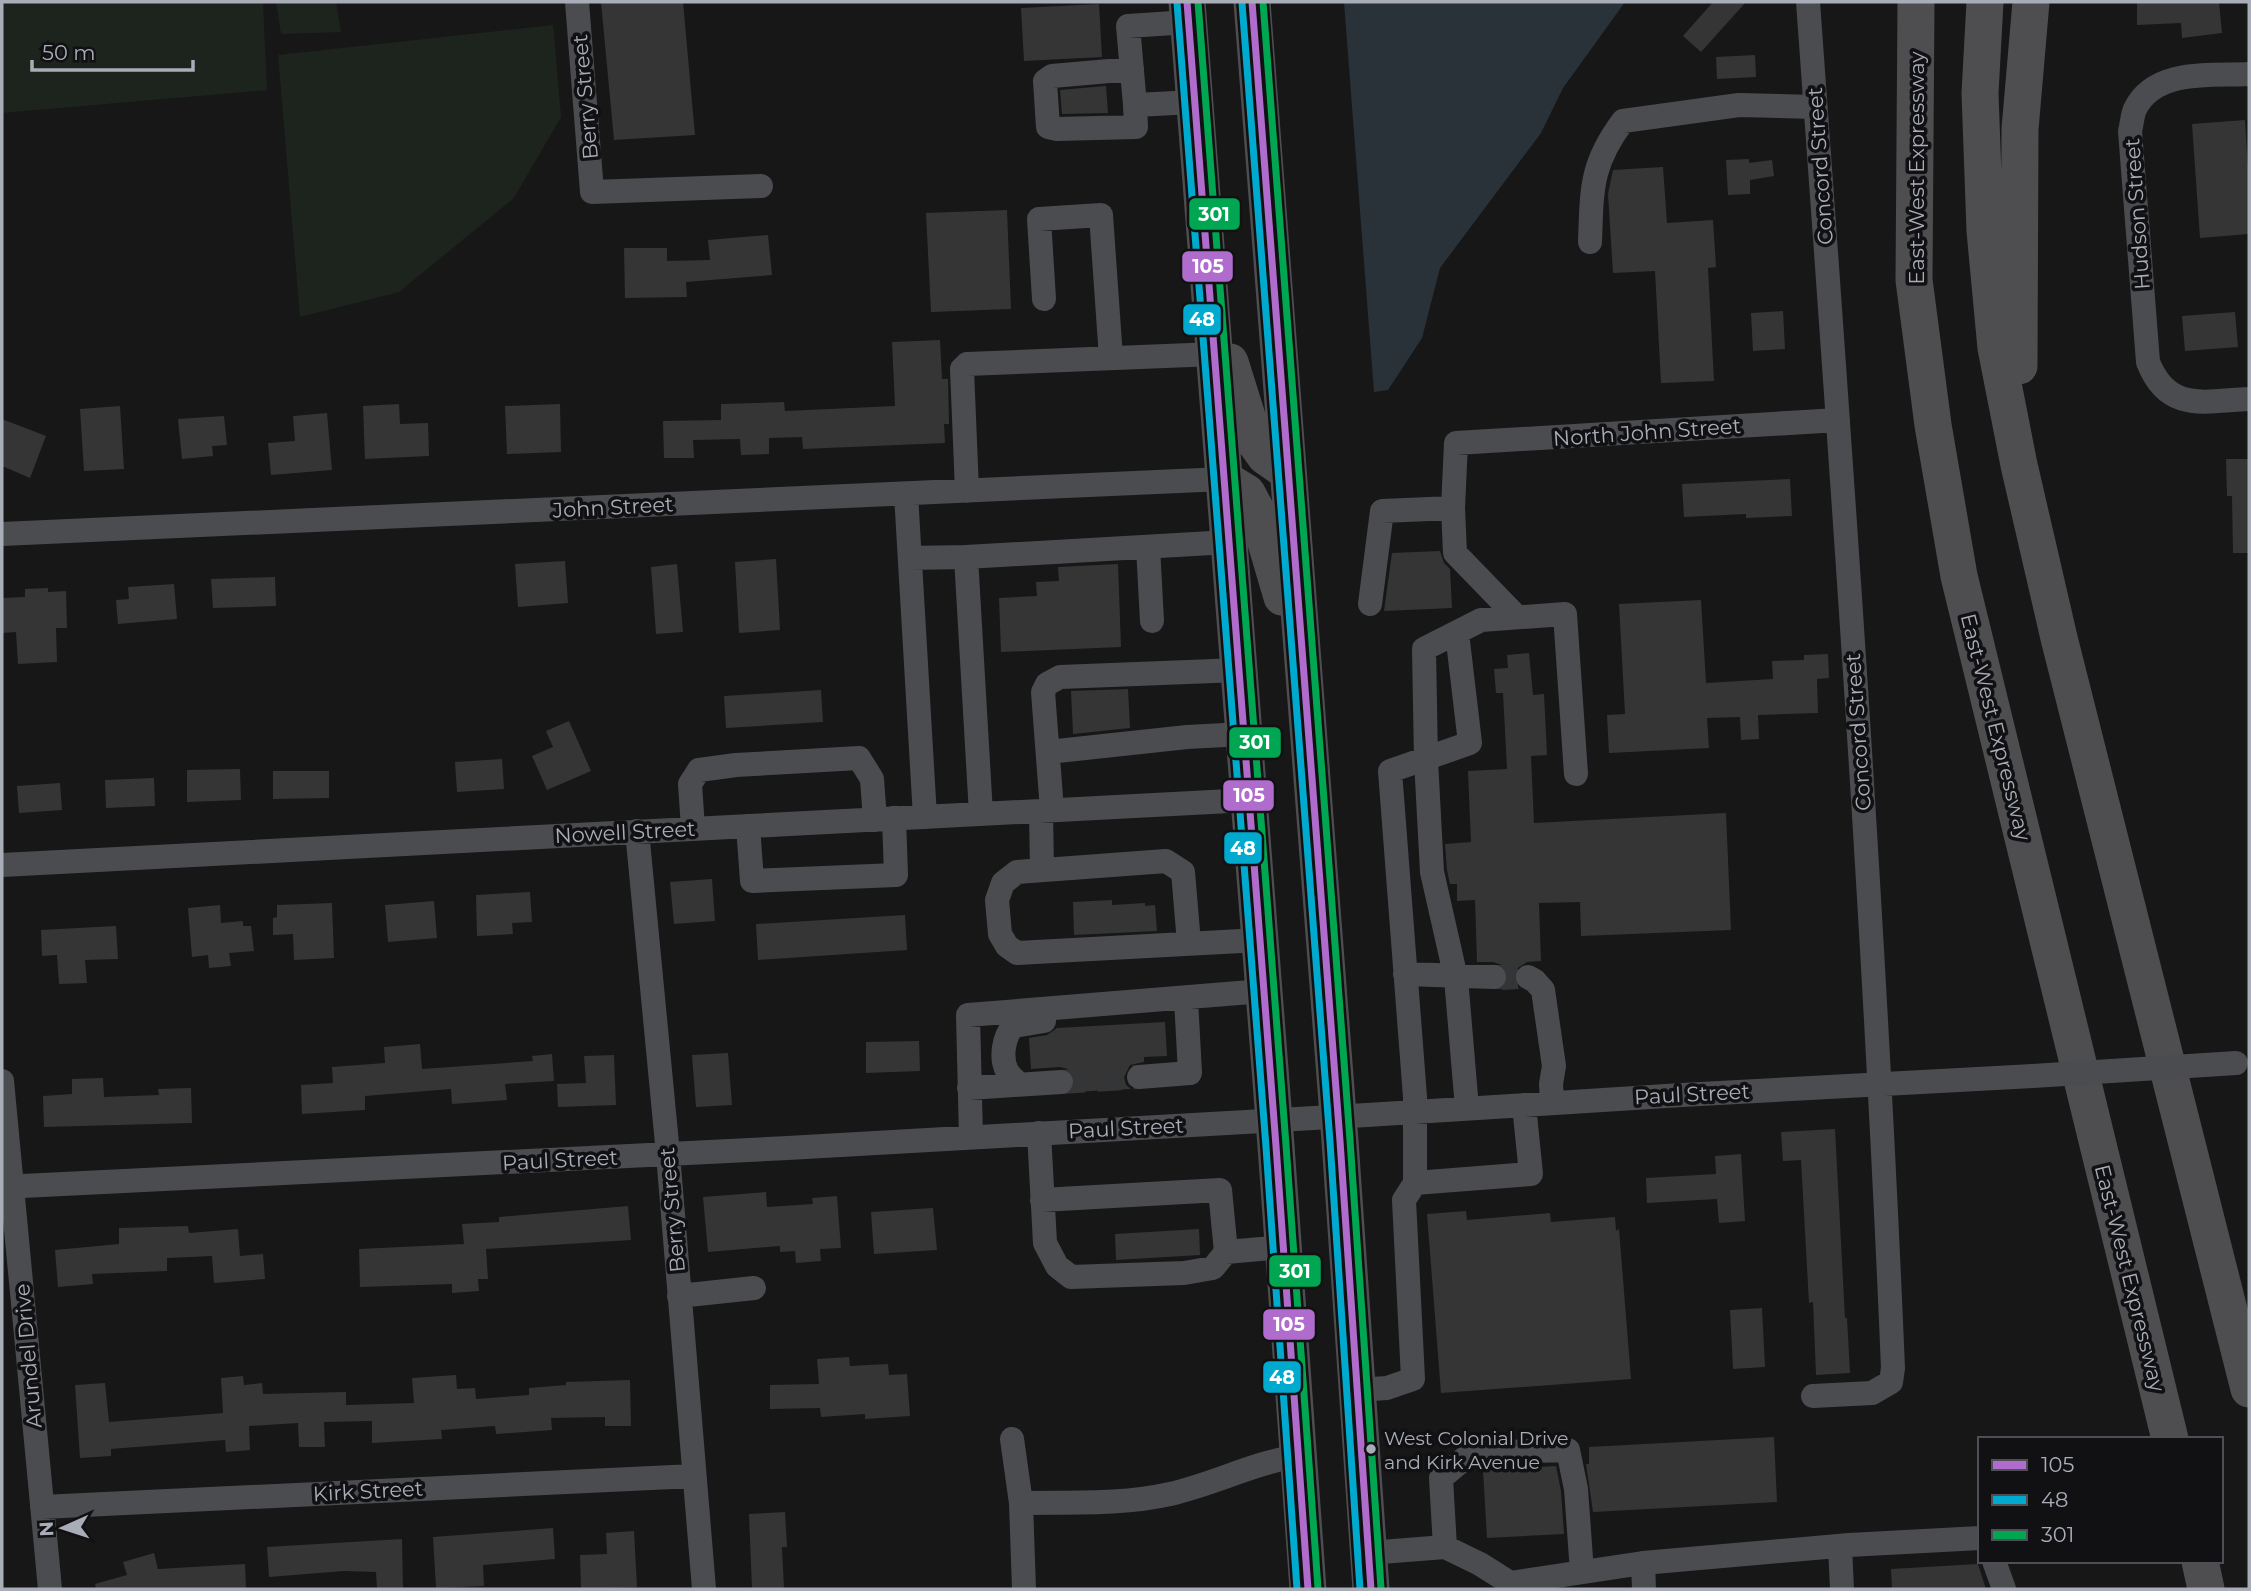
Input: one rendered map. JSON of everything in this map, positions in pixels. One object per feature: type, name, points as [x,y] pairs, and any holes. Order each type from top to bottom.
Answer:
[{"type":"highway","points":[[1252,2],[1338,1117],[1371,1589]]},
{"type":"highway","points":[[1892,2],[1890,82],[1914,279]]},
{"type":"highway","name":"East-West Expressway","points":[[1916,2],[1914,279],[1933,425],[1959,576],[2170,1437]]},
{"type":"highway","points":[[1985,2],[1980,93],[1985,231],[1996,348],[2019,465],[2059,638],[2249,1389]]},
{"type":"highway","points":[[2019,465],[2020,129],[2031,2]]},
{"type":"highway","points":[[1188,12],[1308,1589]]},
{"type":"highway","points":[[1210,297],[1255,442],[1265,456],[1289,472]]},
{"type":"highway","points":[[1224,479],[1247,493],[1257,512],[1303,672]]},
{"type":"highway","points":[[2200,1563],[2207,1589]]},
{"type":"street","name":"Berry Street","points":[[577,2],[592,192],[761,186]]},
{"type":"street","name":"Concord Street","points":[[1808,2],[1881,1083],[1893,1368],[1891,1382],[1872,1393],[1813,1396]]},
{"type":"street","points":[[1132,69],[1052,76],[1045,81],[1048,127],[1136,127],[1135,105],[1132,69],[1128,26],[1188,12]]},
{"type":"street","name":"Hudson Street","points":[[2249,74],[2179,78],[2161,83],[2145,94],[2135,110],[2130,131],[2148,362],[2156,381],[2171,395],[2187,401],[2249,399]]},
{"type":"street","points":[[1135,105],[1195,102]]},
{"type":"street","points":[[1590,242],[1595,170],[1610,138],[1623,121],[1739,105],[1815,107]]},
{"type":"street","points":[[1044,299],[1039,219],[1101,215],[1111,358]]},
{"type":"street","points":[[967,491],[962,369],[967,364],[1214,354]]},
{"type":"street","name":"North John Street","points":[[1454,508],[1456,443],[1838,420]]},
{"type":"street","name":"John Street","points":[[2,534],[1224,479]]},
{"type":"street","points":[[906,494],[925,817]]},
{"type":"street","points":[[1370,604],[1382,511],[1454,508],[1455,553],[1517,617]]},
{"type":"street","points":[[910,558],[1229,542]]},
{"type":"street","points":[[1148,547],[1152,621]]},
{"type":"street","points":[[966,556],[981,814]]},
{"type":"street","points":[[1467,1108],[1456,978],[1432,873],[1424,649],[1481,621],[1565,614],[1576,774]]},
{"type":"street","points":[[1357,1390],[1387,1388],[1413,1379],[1404,1200],[1415,1182],[1416,1112],[1390,771],[1470,743],[1457,633]]},
{"type":"street","points":[[1042,870],[1048,752],[1043,692],[1047,684],[1060,677],[1239,670]]},
{"type":"street","points":[[1048,752],[1187,737],[1244,734]]},
{"type":"street","points":[[693,828],[690,784],[699,770],[736,765],[859,758],[872,779],[896,875],[752,881],[748,826]]},
{"type":"street","name":"Nowell Street","points":[[2,865],[1249,800]]},
{"type":"street","name":"Berry Street","points":[[637,831],[668,1154],[704,1589]]},
{"type":"street","points":[[1189,943],[1183,872],[1166,861],[1017,872],[1003,883],[997,900],[1000,934],[1007,946],[1017,953],[1259,940]]},
{"type":"street","points":[[1398,876],[1432,873]]},
{"type":"street","points":[[1405,974],[1456,978],[1494,977]]},
{"type":"street","points":[[1528,977],[1542,990],[1554,1066],[1552,1102]]},
{"type":"street","points":[[971,1137],[968,1015],[1263,991]]},
{"type":"street","points":[[1139,1077],[1190,1073],[1186,999]]},
{"type":"street","points":[[1019,1084],[1007,1071],[1004,1057],[1005,1036],[1013,1026],[1068,1017],[1102,1004]]},
{"type":"street","name":"Paul Street","points":[[7,1187],[1338,1117],[1552,1102],[2242,1063]]},
{"type":"street","name":"Arundel Drive","points":[[2,1081],[7,1187],[50,1589]]},
{"type":"street","points":[[969,1088],[1061,1082]]},
{"type":"street","points":[[1415,1182],[1531,1174],[1524,1105]]},
{"type":"street","points":[[1039,1133],[1042,1200],[1045,1243],[1057,1266],[1071,1277],[1184,1273],[1213,1268],[1226,1252],[1220,1190],[1042,1200]]},
{"type":"street","points":[[1226,1252],[1283,1247]]},
{"type":"street","points":[[679,1296],[754,1288]]},
{"type":"street","points":[[1012,1439],[1021,1503],[1024,1589]]},
{"type":"street","points":[[1444,1547],[1441,1478],[1471,1453],[1568,1450],[1576,1489],[1582,1572]]},
{"type":"street","points":[[1021,1503],[1136,1500],[1173,1493],[1269,1460],[1298,1456]]},
{"type":"street","name":"Kirk Street","points":[[42,1507],[694,1476]]},
{"type":"street","points":[[1368,1553],[1444,1547],[1480,1564],[1510,1583],[1643,1563],[1840,1546],[1978,1538]]},
{"type":"street","points":[[1840,1546],[1842,1589]]},
{"type":"street","points":[[1643,1563],[1644,1589]]},
{"type":"street","points":[[1995,1563],[2004,1589]]},
{"type":"shaded area","points":[[2,2],[263,2],[267,90],[2,113]]},
{"type":"shaded area","points":[[276,2],[336,2],[341,32],[281,34]]},
{"type":"shaded area","points":[[1344,2],[1625,2],[1563,88],[1541,133],[1440,268],[1422,338],[1388,390],[1374,392]]},
{"type":"shaded area","points":[[553,25],[561,117],[514,198],[399,292],[300,317],[278,55]]},
{"type":"building","points":[[601,2],[683,2],[695,135],[614,140]]},
{"type":"building","points":[[1713,2],[1746,2],[1701,52],[1683,36]]},
{"type":"building","points":[[2137,2],[2219,2],[2222,33],[2182,38],[2181,23],[2137,25]]},
{"type":"building","points":[[1099,4],[1102,57],[1024,61],[1021,8]]},
{"type":"building","points":[[1755,55],[1756,77],[1717,79],[1716,57]]},
{"type":"building","points":[[1106,86],[1108,113],[1062,114],[1060,90]]},
{"type":"building","points":[[2245,120],[2249,234],[2200,238],[2192,124]]},
{"type":"building","points":[[1749,159],[1749,163],[1772,160],[1774,176],[1750,180],[1750,194],[1728,195],[1726,160]]},
{"type":"building","points":[[1663,167],[1667,223],[1713,220],[1716,267],[1708,268],[1714,381],[1661,383],[1655,271],[1613,273],[1608,194],[1613,170]]},
{"type":"building","points":[[1007,210],[1011,309],[931,312],[926,213]]},
{"type":"building","points":[[768,235],[772,275],[686,282],[687,297],[625,298],[624,248],[667,248],[667,261],[710,260],[708,240]]},
{"type":"building","points":[[1783,311],[1785,349],[1753,351],[1751,313]]},
{"type":"building","points":[[2235,312],[2238,347],[2185,351],[2182,316]]},
{"type":"building","points":[[940,340],[942,379],[948,379],[949,424],[944,424],[945,443],[803,449],[802,437],[769,438],[769,454],[741,455],[740,439],[693,440],[694,458],[664,458],[663,421],[721,420],[721,404],[784,402],[785,411],[895,406],[892,342]]},
{"type":"building","points":[[399,404],[400,424],[428,423],[429,456],[365,459],[363,406]]},
{"type":"building","points":[[560,404],[561,452],[507,454],[505,406]]},
{"type":"building","points":[[120,406],[124,469],[84,471],[80,409]]},
{"type":"building","points":[[327,413],[332,470],[271,475],[268,443],[295,441],[293,416]]},
{"type":"building","points":[[224,416],[227,445],[212,446],[213,456],[182,459],[178,419]]},
{"type":"building","points":[[2,419],[46,436],[30,478],[2,466]]},
{"type":"building","points":[[2226,459],[2249,459],[2249,553],[2233,553],[2232,496],[2227,496]]},
{"type":"building","points":[[1790,479],[1792,516],[1746,518],[1746,514],[1684,517],[1682,484]]},
{"type":"building","points":[[1440,551],[1444,563],[1450,569],[1452,608],[1384,611],[1392,553]]},
{"type":"building","points":[[776,559],[780,630],[739,633],[735,562]]},
{"type":"building","points":[[565,561],[568,603],[518,607],[515,564]]},
{"type":"building","points":[[677,564],[683,632],[656,634],[651,567]]},
{"type":"building","points":[[1118,564],[1121,647],[1001,652],[999,598],[1037,596],[1036,582],[1059,581],[1058,567]]},
{"type":"building","points":[[275,577],[276,606],[213,608],[211,579]]},
{"type":"building","points":[[174,584],[177,619],[118,624],[116,600],[129,599],[128,587]]},
{"type":"building","points":[[48,588],[48,592],[66,591],[67,628],[56,628],[57,662],[18,664],[16,632],[2,633],[2,598],[25,597],[25,589]]},
{"type":"building","points":[[1701,600],[1706,683],[1773,679],[1772,661],[1804,660],[1804,655],[1828,654],[1829,678],[1817,679],[1818,713],[1758,715],[1759,739],[1741,740],[1740,717],[1707,718],[1709,748],[1609,753],[1607,715],[1625,714],[1619,604]]},
{"type":"building","points":[[1529,653],[1533,695],[1544,694],[1547,755],[1531,756],[1534,823],[1726,813],[1731,930],[1581,936],[1580,902],[1539,903],[1541,961],[1527,962],[1516,969],[1513,978],[1519,989],[1502,990],[1509,978],[1502,965],[1477,962],[1475,900],[1457,901],[1457,884],[1450,884],[1445,844],[1471,842],[1468,771],[1507,769],[1503,693],[1496,693],[1494,669],[1508,668],[1507,655]]},
{"type":"building","points":[[1128,689],[1130,728],[1073,734],[1071,691]]},
{"type":"building","points":[[821,690],[823,722],[726,728],[724,696]]},
{"type":"building","points":[[569,721],[591,771],[547,790],[532,756],[553,747],[546,731]]},
{"type":"building","points":[[502,759],[504,789],[457,792],[455,762]]},
{"type":"building","points":[[240,769],[241,800],[187,802],[187,770]]},
{"type":"building","points":[[273,771],[329,771],[329,798],[273,799]]},
{"type":"building","points":[[154,778],[155,806],[106,808],[105,780]]},
{"type":"building","points":[[60,783],[62,810],[19,813],[17,786]]},
{"type":"building","points":[[712,879],[715,921],[674,924],[670,882]]},
{"type":"building","points":[[530,892],[532,922],[512,923],[513,934],[477,936],[476,895]]},
{"type":"building","points":[[1112,900],[1112,905],[1155,905],[1157,931],[1074,935],[1073,902]]},
{"type":"building","points":[[434,901],[437,938],[388,942],[385,905]]},
{"type":"building","points":[[332,903],[334,958],[294,960],[293,934],[273,935],[273,918],[277,917],[277,905]]},
{"type":"building","points":[[220,905],[221,923],[243,921],[243,926],[251,926],[254,951],[229,953],[231,966],[209,968],[208,955],[192,957],[188,908]]},
{"type":"building","points":[[905,915],[907,950],[758,960],[756,924]]},
{"type":"building","points":[[116,926],[118,959],[85,960],[87,983],[59,984],[57,955],[42,956],[41,930]]},
{"type":"building","points":[[1165,1022],[1167,1056],[1144,1057],[1144,1062],[1130,1065],[1124,1077],[1126,1085],[1131,1089],[1071,1092],[1076,1080],[1068,1069],[1031,1069],[1029,1038],[1047,1035],[1057,1028]]},
{"type":"building","points":[[919,1041],[920,1071],[866,1073],[866,1042]]},
{"type":"building","points":[[420,1044],[422,1069],[533,1061],[532,1056],[552,1054],[554,1081],[505,1084],[507,1100],[452,1104],[451,1089],[365,1096],[365,1110],[302,1114],[301,1085],[333,1083],[332,1067],[385,1063],[384,1047]]},
{"type":"building","points":[[728,1053],[732,1105],[696,1107],[692,1055]]},
{"type":"building","points":[[614,1055],[616,1105],[558,1107],[557,1084],[586,1083],[584,1056]]},
{"type":"building","points":[[103,1078],[104,1097],[159,1095],[158,1089],[191,1088],[192,1123],[44,1127],[43,1096],[72,1094],[72,1079]]},
{"type":"building","points":[[1835,1129],[1850,1373],[1816,1375],[1801,1160],[1783,1161],[1781,1132]]},
{"type":"building","points":[[1741,1154],[1745,1221],[1719,1223],[1717,1199],[1647,1203],[1646,1178],[1716,1174],[1715,1156]]},
{"type":"building","points":[[766,1192],[767,1207],[813,1204],[812,1198],[837,1196],[841,1248],[820,1249],[821,1261],[796,1263],[795,1251],[780,1252],[780,1246],[708,1252],[703,1197]]},
{"type":"building","points":[[628,1206],[631,1240],[486,1249],[488,1279],[478,1279],[479,1291],[452,1293],[452,1284],[360,1287],[359,1249],[464,1244],[462,1224],[499,1222],[499,1217]]},
{"type":"building","points":[[933,1208],[937,1250],[874,1254],[871,1212]]},
{"type":"building","points":[[1466,1211],[1467,1220],[1550,1213],[1551,1222],[1615,1217],[1616,1231],[1619,1229],[1631,1379],[1441,1393],[1427,1214]]},
{"type":"building","points":[[188,1226],[189,1233],[238,1229],[240,1256],[263,1254],[265,1279],[214,1283],[212,1256],[167,1258],[167,1271],[92,1274],[93,1284],[58,1287],[55,1250],[119,1244],[119,1228]]},
{"type":"building","points":[[1199,1229],[1200,1255],[1116,1260],[1115,1234]]},
{"type":"building","points":[[1762,1308],[1765,1367],[1733,1369],[1730,1310]]},
{"type":"building","points":[[849,1357],[850,1366],[888,1364],[889,1375],[907,1374],[910,1416],[865,1419],[865,1414],[821,1417],[820,1408],[770,1409],[770,1385],[819,1384],[817,1359]]},
{"type":"building","points":[[456,1375],[457,1389],[475,1388],[476,1399],[529,1395],[529,1388],[566,1385],[566,1382],[630,1380],[631,1426],[605,1426],[605,1417],[551,1418],[552,1430],[496,1434],[495,1426],[441,1430],[442,1439],[372,1443],[372,1421],[324,1422],[325,1447],[299,1447],[298,1423],[249,1426],[250,1450],[226,1452],[225,1440],[111,1449],[111,1456],[80,1458],[75,1385],[105,1383],[109,1422],[223,1413],[221,1378],[243,1376],[244,1385],[262,1383],[263,1394],[346,1392],[346,1405],[414,1403],[412,1378]]},
{"type":"building","points":[[1774,1437],[1777,1502],[1593,1512],[1586,1464],[1589,1464],[1589,1447]]},
{"type":"building","points":[[1556,1466],[1564,1534],[1487,1538],[1483,1470]]},
{"type":"building","points":[[785,1512],[787,1547],[782,1547],[784,1589],[752,1589],[749,1514]]},
{"type":"building","points":[[553,1528],[555,1559],[483,1565],[484,1586],[436,1588],[433,1537]]},
{"type":"building","points":[[634,1531],[637,1587],[581,1589],[580,1555],[607,1554],[606,1533]]},
{"type":"building","points":[[402,1539],[403,1589],[377,1589],[376,1572],[344,1571],[269,1577],[267,1547]]},
{"type":"building","points":[[154,1553],[158,1569],[245,1564],[246,1589],[96,1589],[95,1584],[127,1575],[123,1562]]},
{"type":"building","points":[[1978,1564],[1986,1589],[1892,1589],[1891,1569]]},
{"type":"tunnel","points":[[1494,977],[1528,977]]},
{"type":"tunnel","points":[[1061,1082],[1139,1077]]},
{"type":"transit line","name":"105","points":[[1187,2],[1308,1589]]},
{"type":"transit line","name":"301","points":[[1198,2],[1318,1588]]},
{"type":"transit line","name":"105","points":[[1252,2],[1340,1141],[1371,1589]]},
{"type":"transit line","name":"301","points":[[1263,2],[1350,1140],[1381,1588]]},
{"type":"transit line","name":"48","points":[[1177,3],[1266,1147],[1297,1589]]},
{"type":"transit line","name":"48","points":[[1242,3],[1330,1142],[1360,1589]]},
{"type":"place","name":"West Colonial Drive and Kirk Avenue","points":[[1371,1449]]}]
